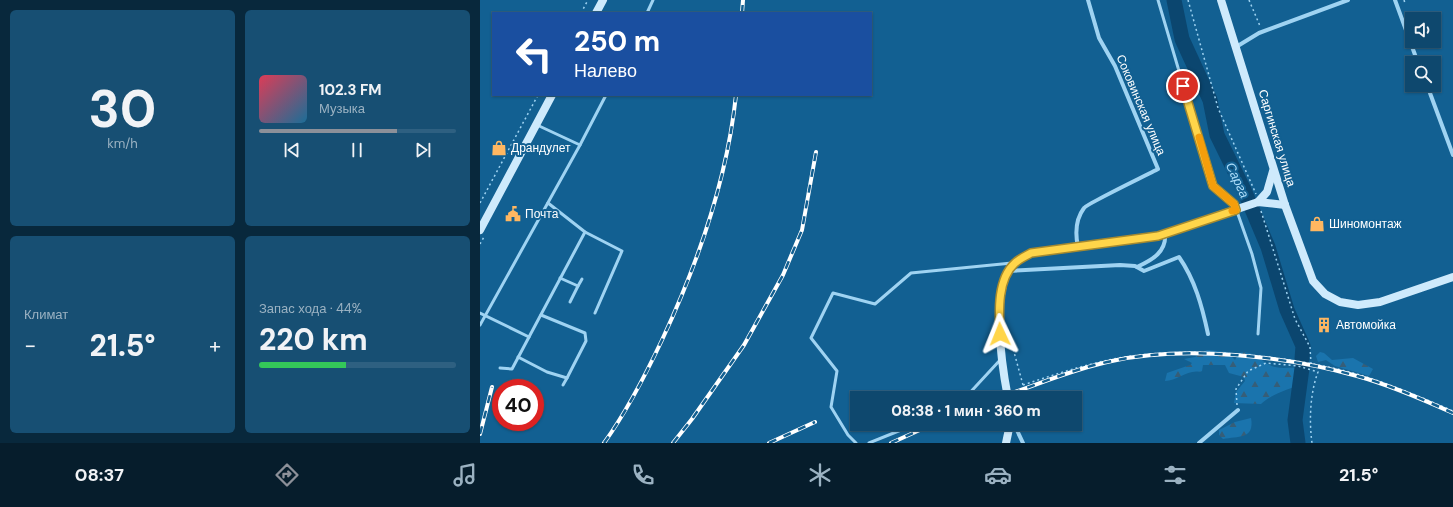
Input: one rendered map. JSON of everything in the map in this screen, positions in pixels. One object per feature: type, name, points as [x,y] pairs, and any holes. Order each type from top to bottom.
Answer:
[{"type":"street","points":[[596,12],[602,0]]},
{"type":"street","name":"Соковинская улица","points":[[1078,247],[1075,234],[1077,221],[1084,206],[1158,169],[1115,66],[1099,38],[1088,0]]},
{"type":"street","name":"Саргинская улица","points":[[1221,0],[1285,206],[1313,281],[1325,294],[1340,302],[1358,305],[1380,302],[1453,277]]},
{"type":"street","points":[[1236,47],[1259,33],[1348,0]]},
{"type":"street","points":[[1395,0],[1415,56]]},
{"type":"street","points":[[1430,92],[1453,155]]},
{"type":"street","points":[[480,230],[551,96]]},
{"type":"street","points":[[1258,202],[1267,192],[1274,170]]},
{"type":"street","points":[[1007,391],[1002,357],[1000,300],[1005,277],[1014,263],[1031,253],[1165,233],[1258,202],[1285,206]]},
{"type":"street","points":[[1137,267],[1160,254],[1166,242],[1165,233]]},
{"type":"street","points":[[1009,271],[1120,265],[1137,267],[1144,272],[1179,257],[1190,271],[1202,306],[1208,334]]},
{"type":"street","points":[[1199,443],[1238,410]]},
{"type":"street","points":[[1006,443],[1009,431]]},
{"type":"street","points":[[1017,431],[1023,443]]},
{"type":"lane","points":[[647,12],[653,0]]},
{"type":"lane","points":[[1158,0],[1213,186],[1239,208],[1261,288],[1258,334]]},
{"type":"lane","points":[[480,325],[580,145],[605,96]]},
{"type":"lane","points":[[536,124],[580,145]]},
{"type":"lane","points":[[548,203],[585,232],[622,251],[595,313]]},
{"type":"lane","points":[[500,368],[512,369],[585,232]]},
{"type":"lane","points":[[856,443],[848,435],[831,407],[837,371],[811,338],[833,293],[875,304],[911,273],[1014,263]]},
{"type":"lane","points":[[560,278],[578,286]]},
{"type":"lane","points":[[570,302],[582,279]]},
{"type":"lane","points":[[480,313],[529,337]]},
{"type":"lane","points":[[541,315],[585,334],[586,341],[563,385]]},
{"type":"lane","points":[[518,357],[547,372],[567,378]]},
{"type":"lane","points":[[971,391],[1002,357]]},
{"type":"lane","points":[[869,443],[899,431]]},
{"type":"path","points":[[582,12],[588,0]]},
{"type":"path","points":[[1188,0],[1218,108],[1236,146],[1258,202],[1295,320],[1310,347],[1311,365]]},
{"type":"path","points":[[1249,0],[1259,26],[1266,23]]},
{"type":"path","points":[[480,203],[537,96]]},
{"type":"path","points":[[1008,326],[1023,385],[1023,391]]},
{"type":"path","points":[[1023,385],[1106,360],[1154,354],[1194,352],[1252,356],[1311,365],[1364,377],[1415,394],[1453,411]]},
{"type":"path","points":[[1238,410],[1236,389],[1248,372],[1266,363],[1298,366],[1318,372],[1313,385],[1312,443]]},
{"type":"green space","points":[[1207,350],[1227,352],[1235,360],[1239,353],[1250,353],[1275,367],[1300,368],[1303,371],[1302,385],[1275,395],[1261,404],[1234,403],[1236,392],[1245,381],[1244,377],[1229,373],[1225,365],[1203,365],[1202,371],[1200,372],[1191,372],[1165,381],[1167,373],[1192,363],[1184,359],[1195,357]]},
{"type":"green space","points":[[1320,352],[1324,353],[1332,360],[1353,358],[1373,369],[1369,376],[1335,366],[1326,360],[1318,362],[1316,356]]},
{"type":"green space","points":[[1251,418],[1252,425],[1248,434],[1223,439],[1219,435],[1219,430],[1235,422]]},
{"type":"waterway","name":"Сарга","points":[[1174,0],[1182,39],[1210,100],[1217,135],[1244,190],[1268,247],[1287,310],[1303,346],[1302,359]]},
{"type":"waterway","name":"Сарга","points":[[1298,443],[1295,420],[1302,368]]},
{"type":"railway","points":[[742,12],[743,0]]},
{"type":"railway","points":[[604,443],[628,406],[662,340],[699,251],[718,190],[726,158],[736,96]]},
{"type":"railway","points":[[673,443],[692,419],[744,345],[783,275],[802,230],[816,152]]},
{"type":"railway","points":[[1017,391],[1097,364],[1141,356],[1203,353],[1268,358],[1329,369],[1382,384],[1453,413]]},
{"type":"railway","points":[[480,434],[492,387]]},
{"type":"railway","points":[[769,443],[815,422]]},
{"type":"railway","points":[[891,443],[918,431]]},
{"type":"slow traffic","points":[[1199,137],[1213,186],[1234,204],[1236,210],[1232,211]]},
{"type":"place","name":"Драндулет","points":[[499,148]]},
{"type":"place","name":"Почта","points":[[513,214]]},
{"type":"place","name":"Шиномонтаж","points":[[1317,224]]},
{"type":"place","name":"Автомойка","points":[[1324,325]]},
{"type":"route","points":[[1000,334],[1000,300],[1005,277],[1014,263],[1031,253],[1158,236],[1236,210],[1234,204],[1213,186],[1183,86]]}]
